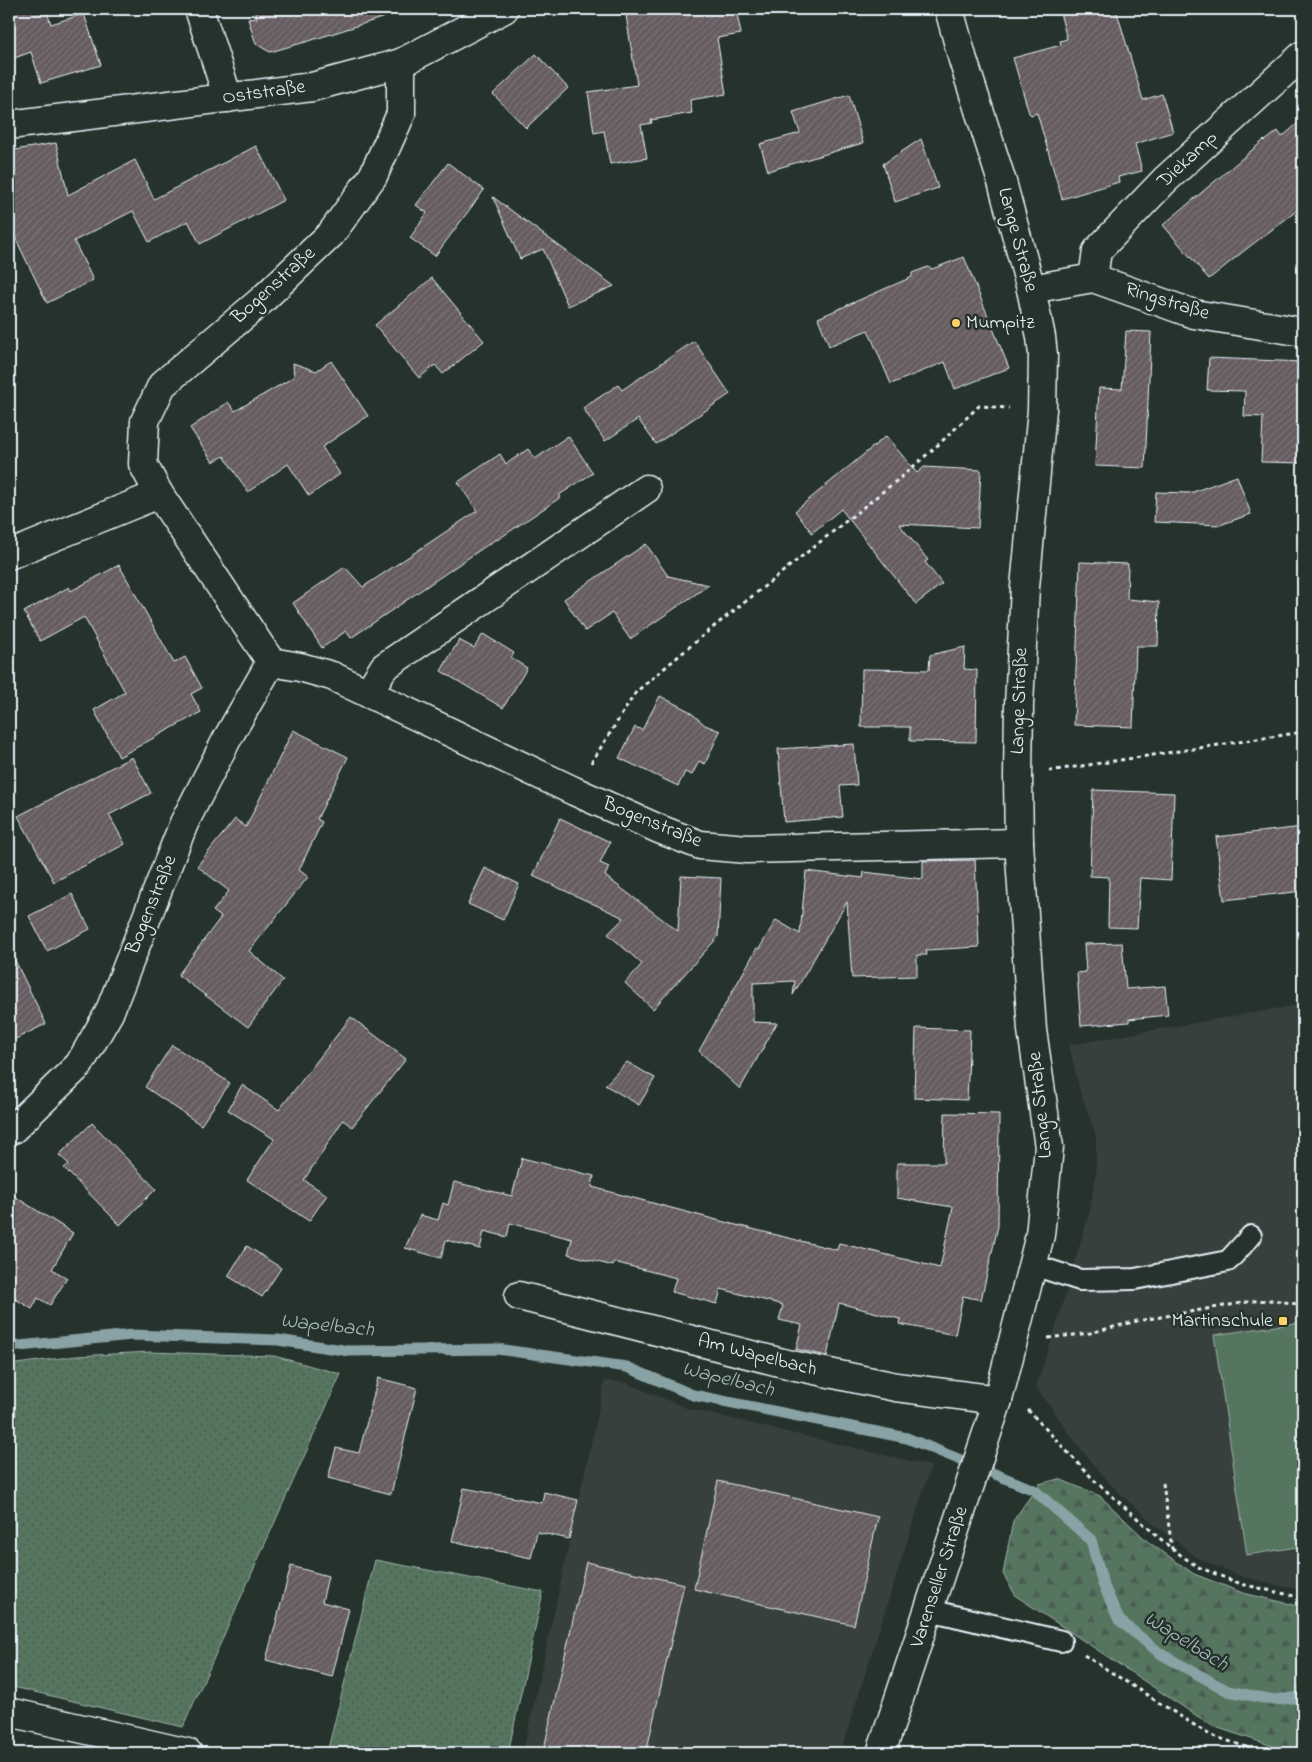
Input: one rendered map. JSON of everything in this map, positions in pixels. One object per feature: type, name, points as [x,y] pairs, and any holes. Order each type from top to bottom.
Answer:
[{"type":"street","points":[[199,9],[228,98]]},
{"type":"street","name":"Oststraße","points":[[9,125],[312,87],[401,63],[504,9]]},
{"type":"street","name":"Lange Straße","points":[[949,9],[962,60],[1002,182],[1031,289],[1043,355],[1042,410],[1025,587],[1018,705],[1018,777],[1019,844],[1032,1030],[1049,1147],[1040,1235],[994,1412]]},
{"type":"street","name":"Diekamp","points":[[1093,278],[1097,250],[1165,180],[1303,55]]},
{"type":"street","name":"Bogenstraße","points":[[401,63],[401,114],[373,176],[331,234],[262,300],[162,385],[145,421],[143,464],[159,494],[271,662],[300,667],[332,676],[574,791],[659,830],[700,845],[747,849],[1019,844]]},
{"type":"street","name":"Ringstraße","points":[[1031,289],[1093,278],[1194,314],[1303,332]]},
{"type":"street","points":[[368,693],[384,666],[646,489]]},
{"type":"street","points":[[9,555],[159,494]]},
{"type":"street","name":"Bogenstraße","points":[[9,1130],[13,1129],[79,1065],[108,1013],[184,824],[227,739],[271,662]]},
{"type":"street","name":"Am Wapelbach","points":[[520,1296],[792,1365],[994,1412]]},
{"type":"street","name":"Varenseller Straße","points":[[881,1753],[994,1412]]},
{"type":"street","points":[[9,1712],[188,1753]]},
{"type":"lane","points":[[1033,1265],[1080,1280],[1136,1279],[1228,1261],[1251,1236]]},
{"type":"lane","points":[[929,1610],[1061,1641]]},
{"type":"path","points":[[574,791],[636,692],[706,632],[900,478],[979,406],[1042,410]]},
{"type":"path","points":[[1018,777],[1303,732]]},
{"type":"path","points":[[1043,1338],[1090,1333],[1137,1321],[1253,1301],[1273,1300],[1303,1305]]},
{"type":"path","points":[[994,1412],[1023,1404],[1094,1480],[1172,1549],[1198,1567],[1241,1584],[1303,1598]]},
{"type":"path","points":[[1163,1482],[1172,1549]]},
{"type":"path","points":[[1061,1641],[1210,1735],[1265,1753]]},
{"type":"shaded area","points":[[1303,1004],[1303,1591],[1244,1577],[1199,1559],[1155,1525],[1113,1487],[1087,1457],[1036,1387],[1090,1210],[1096,1173],[1096,1135],[1080,1091],[1069,1045]]},
{"type":"shaded area","points":[[605,1381],[626,1383],[689,1409],[931,1466],[840,1753],[523,1753]]},
{"type":"green space","points":[[1303,1322],[1303,1546],[1247,1555],[1214,1335]]},
{"type":"green space","points":[[150,1352],[274,1356],[341,1374],[183,1727],[9,1686],[9,1365],[76,1356]]},
{"type":"green space","points":[[1059,1479],[1100,1496],[1147,1541],[1194,1574],[1243,1593],[1303,1607],[1303,1753],[1294,1753],[1212,1726],[1016,1596],[1003,1574],[1013,1521],[1039,1484]]},
{"type":"green space","points":[[375,1560],[543,1592],[508,1753],[327,1753]]},
{"type":"building","points":[[9,9],[46,9],[51,24],[84,14],[101,65],[41,83],[31,52],[9,60]]},
{"type":"building","points":[[254,9],[390,9],[391,15],[270,52],[256,44],[248,19],[257,18]]},
{"type":"building","points":[[625,9],[736,9],[741,34],[717,38],[726,94],[690,100],[692,113],[651,120],[652,123],[641,125],[647,158],[610,164],[604,131],[594,133],[588,92],[637,85]]},
{"type":"building","points":[[1059,9],[1116,9],[1143,100],[1162,94],[1173,132],[1135,144],[1142,171],[1118,177],[1119,182],[1062,199],[1037,113],[1031,115],[1029,113],[1013,58],[1061,45],[1060,41],[1067,39]]},
{"type":"building","points":[[536,54],[568,88],[526,128],[493,94]]},
{"type":"building","points":[[849,95],[863,143],[768,171],[760,144],[800,133],[793,112]]},
{"type":"building","points":[[1303,119],[1303,206],[1209,279],[1163,225],[1264,140],[1278,131],[1282,137]]},
{"type":"building","points":[[921,139],[938,188],[895,202],[883,164]]},
{"type":"building","points":[[56,143],[68,195],[135,160],[154,199],[256,146],[284,200],[200,244],[188,221],[149,242],[133,211],[74,241],[93,280],[47,303],[9,225],[9,151]]},
{"type":"building","points":[[448,163],[484,190],[435,256],[410,238],[427,213],[416,205]]},
{"type":"building","points":[[493,197],[614,286],[568,306],[543,249],[520,259]]},
{"type":"building","points":[[964,257],[1009,368],[955,389],[945,362],[891,384],[868,330],[829,346],[818,318],[912,277],[912,273],[928,267],[932,269]]},
{"type":"building","points":[[432,278],[484,341],[443,374],[435,365],[419,378],[375,325]]},
{"type":"building","points":[[1126,331],[1151,332],[1145,468],[1095,466],[1099,388],[1122,389]]},
{"type":"building","points":[[694,341],[730,394],[656,444],[638,419],[605,441],[583,408],[618,385],[622,390]]},
{"type":"building","points":[[1209,358],[1303,362],[1303,463],[1261,462],[1263,417],[1244,416],[1245,391],[1207,390]]},
{"type":"building","points":[[331,361],[368,416],[322,447],[340,474],[309,496],[288,464],[248,492],[224,456],[213,462],[190,428],[228,402],[235,411],[294,377],[293,363],[316,371]]},
{"type":"building","points":[[568,436],[593,473],[559,495],[561,497],[351,638],[346,631],[322,648],[293,603],[345,567],[363,587],[477,511],[458,482],[500,454],[506,464],[528,449],[535,459]]},
{"type":"building","points":[[886,436],[917,473],[924,467],[981,470],[978,528],[899,524],[928,560],[925,562],[942,584],[916,604],[841,509],[812,533],[795,511]]},
{"type":"building","points":[[1237,476],[1251,514],[1220,525],[1154,522],[1156,492],[1190,493]]},
{"type":"building","points":[[646,544],[668,576],[709,585],[630,639],[612,613],[585,631],[564,599]]},
{"type":"building","points":[[1080,562],[1128,564],[1127,599],[1159,602],[1158,646],[1136,646],[1133,727],[1074,725]]},
{"type":"building","points":[[119,565],[174,663],[185,657],[202,688],[191,694],[201,712],[119,757],[94,710],[125,692],[84,617],[40,641],[24,612],[69,587],[71,591]]},
{"type":"building","points":[[483,634],[514,653],[511,658],[527,668],[503,708],[441,671],[459,640],[474,648]]},
{"type":"building","points":[[965,647],[964,669],[977,670],[976,742],[910,741],[910,727],[861,727],[862,669],[929,670],[930,655]]},
{"type":"building","points":[[660,696],[689,711],[705,725],[720,731],[705,764],[699,761],[692,775],[685,772],[678,786],[619,758],[635,727],[642,730]]},
{"type":"building","points":[[293,730],[348,757],[317,819],[322,822],[299,870],[308,877],[249,951],[283,980],[248,1027],[178,975],[221,917],[213,911],[229,891],[197,866],[235,819],[246,827]]},
{"type":"building","points":[[854,744],[857,785],[840,786],[843,817],[784,822],[778,749]]},
{"type":"building","points":[[132,757],[151,793],[109,815],[125,844],[54,882],[18,816]]},
{"type":"building","points":[[1093,790],[1174,793],[1171,880],[1140,878],[1137,928],[1108,927],[1109,877],[1090,876]]},
{"type":"building","points":[[560,818],[610,842],[600,863],[609,867],[605,876],[678,931],[681,876],[721,878],[718,937],[653,1009],[625,983],[642,964],[608,934],[624,918],[533,876]]},
{"type":"building","points":[[1303,827],[1303,891],[1224,900],[1216,837]]},
{"type":"building","points":[[975,860],[979,947],[926,950],[927,955],[917,955],[917,976],[852,978],[847,902],[793,995],[795,981],[753,983],[753,1022],[777,1023],[740,1089],[699,1051],[757,948],[759,949],[776,920],[800,934],[806,871],[863,878],[864,872],[923,879],[923,861]]},
{"type":"building","points":[[485,868],[519,884],[503,920],[468,904]]},
{"type":"building","points":[[72,894],[90,929],[47,951],[29,916]]},
{"type":"building","points":[[1122,943],[1126,989],[1165,986],[1168,1015],[1129,1019],[1129,1022],[1081,1026],[1077,973],[1086,972],[1084,944]]},
{"type":"building","points":[[9,948],[46,1024],[9,1042]]},
{"type":"building","points":[[351,1017],[406,1059],[352,1127],[343,1120],[304,1180],[327,1195],[309,1221],[247,1180],[274,1139],[228,1110],[242,1085],[279,1110]]},
{"type":"building","points":[[916,1028],[970,1030],[967,1100],[914,1098]]},
{"type":"building","points":[[172,1045],[230,1083],[201,1125],[145,1087]]},
{"type":"building","points":[[627,1062],[655,1078],[639,1105],[605,1085]]},
{"type":"building","points":[[945,1113],[999,1114],[998,1226],[981,1300],[963,1296],[955,1335],[899,1324],[900,1319],[839,1303],[827,1356],[796,1349],[802,1325],[779,1320],[783,1305],[721,1289],[717,1304],[672,1292],[676,1278],[614,1262],[613,1266],[568,1254],[572,1239],[510,1223],[507,1237],[484,1231],[480,1249],[446,1240],[441,1258],[405,1248],[420,1215],[438,1220],[443,1203],[448,1205],[454,1182],[512,1196],[522,1158],[594,1176],[592,1187],[732,1224],[837,1250],[839,1243],[940,1268],[953,1207],[897,1198],[897,1163],[944,1163]]},
{"type":"building","points":[[92,1123],[156,1189],[120,1225],[64,1168],[69,1164],[59,1155]]},
{"type":"building","points":[[9,1193],[73,1233],[52,1269],[67,1278],[50,1305],[38,1298],[32,1309],[9,1295]]},
{"type":"building","points":[[247,1246],[281,1268],[262,1297],[228,1276]]},
{"type":"building","points":[[378,1378],[417,1388],[391,1494],[328,1478],[336,1448],[359,1453]]},
{"type":"building","points":[[718,1481],[878,1517],[854,1625],[694,1589]]},
{"type":"building","points":[[464,1488],[542,1503],[544,1492],[578,1500],[569,1539],[537,1532],[531,1558],[452,1541]]},
{"type":"building","points":[[586,1562],[684,1584],[646,1753],[543,1753]]},
{"type":"building","points":[[291,1566],[328,1576],[322,1602],[349,1609],[332,1677],[266,1660]]},
{"type":"waterway","name":"Wapelbach","points":[[9,1347],[132,1335],[278,1340],[349,1351],[497,1349],[627,1367],[693,1395],[907,1438],[1034,1490],[1091,1540],[1103,1584],[1119,1620],[1161,1654],[1228,1691],[1274,1700],[1303,1697]]},
{"type":"place","name":"Mumpitz","points":[[956,323]]},
{"type":"place","name":"Martinschule","points":[[1283,1321]]}]
